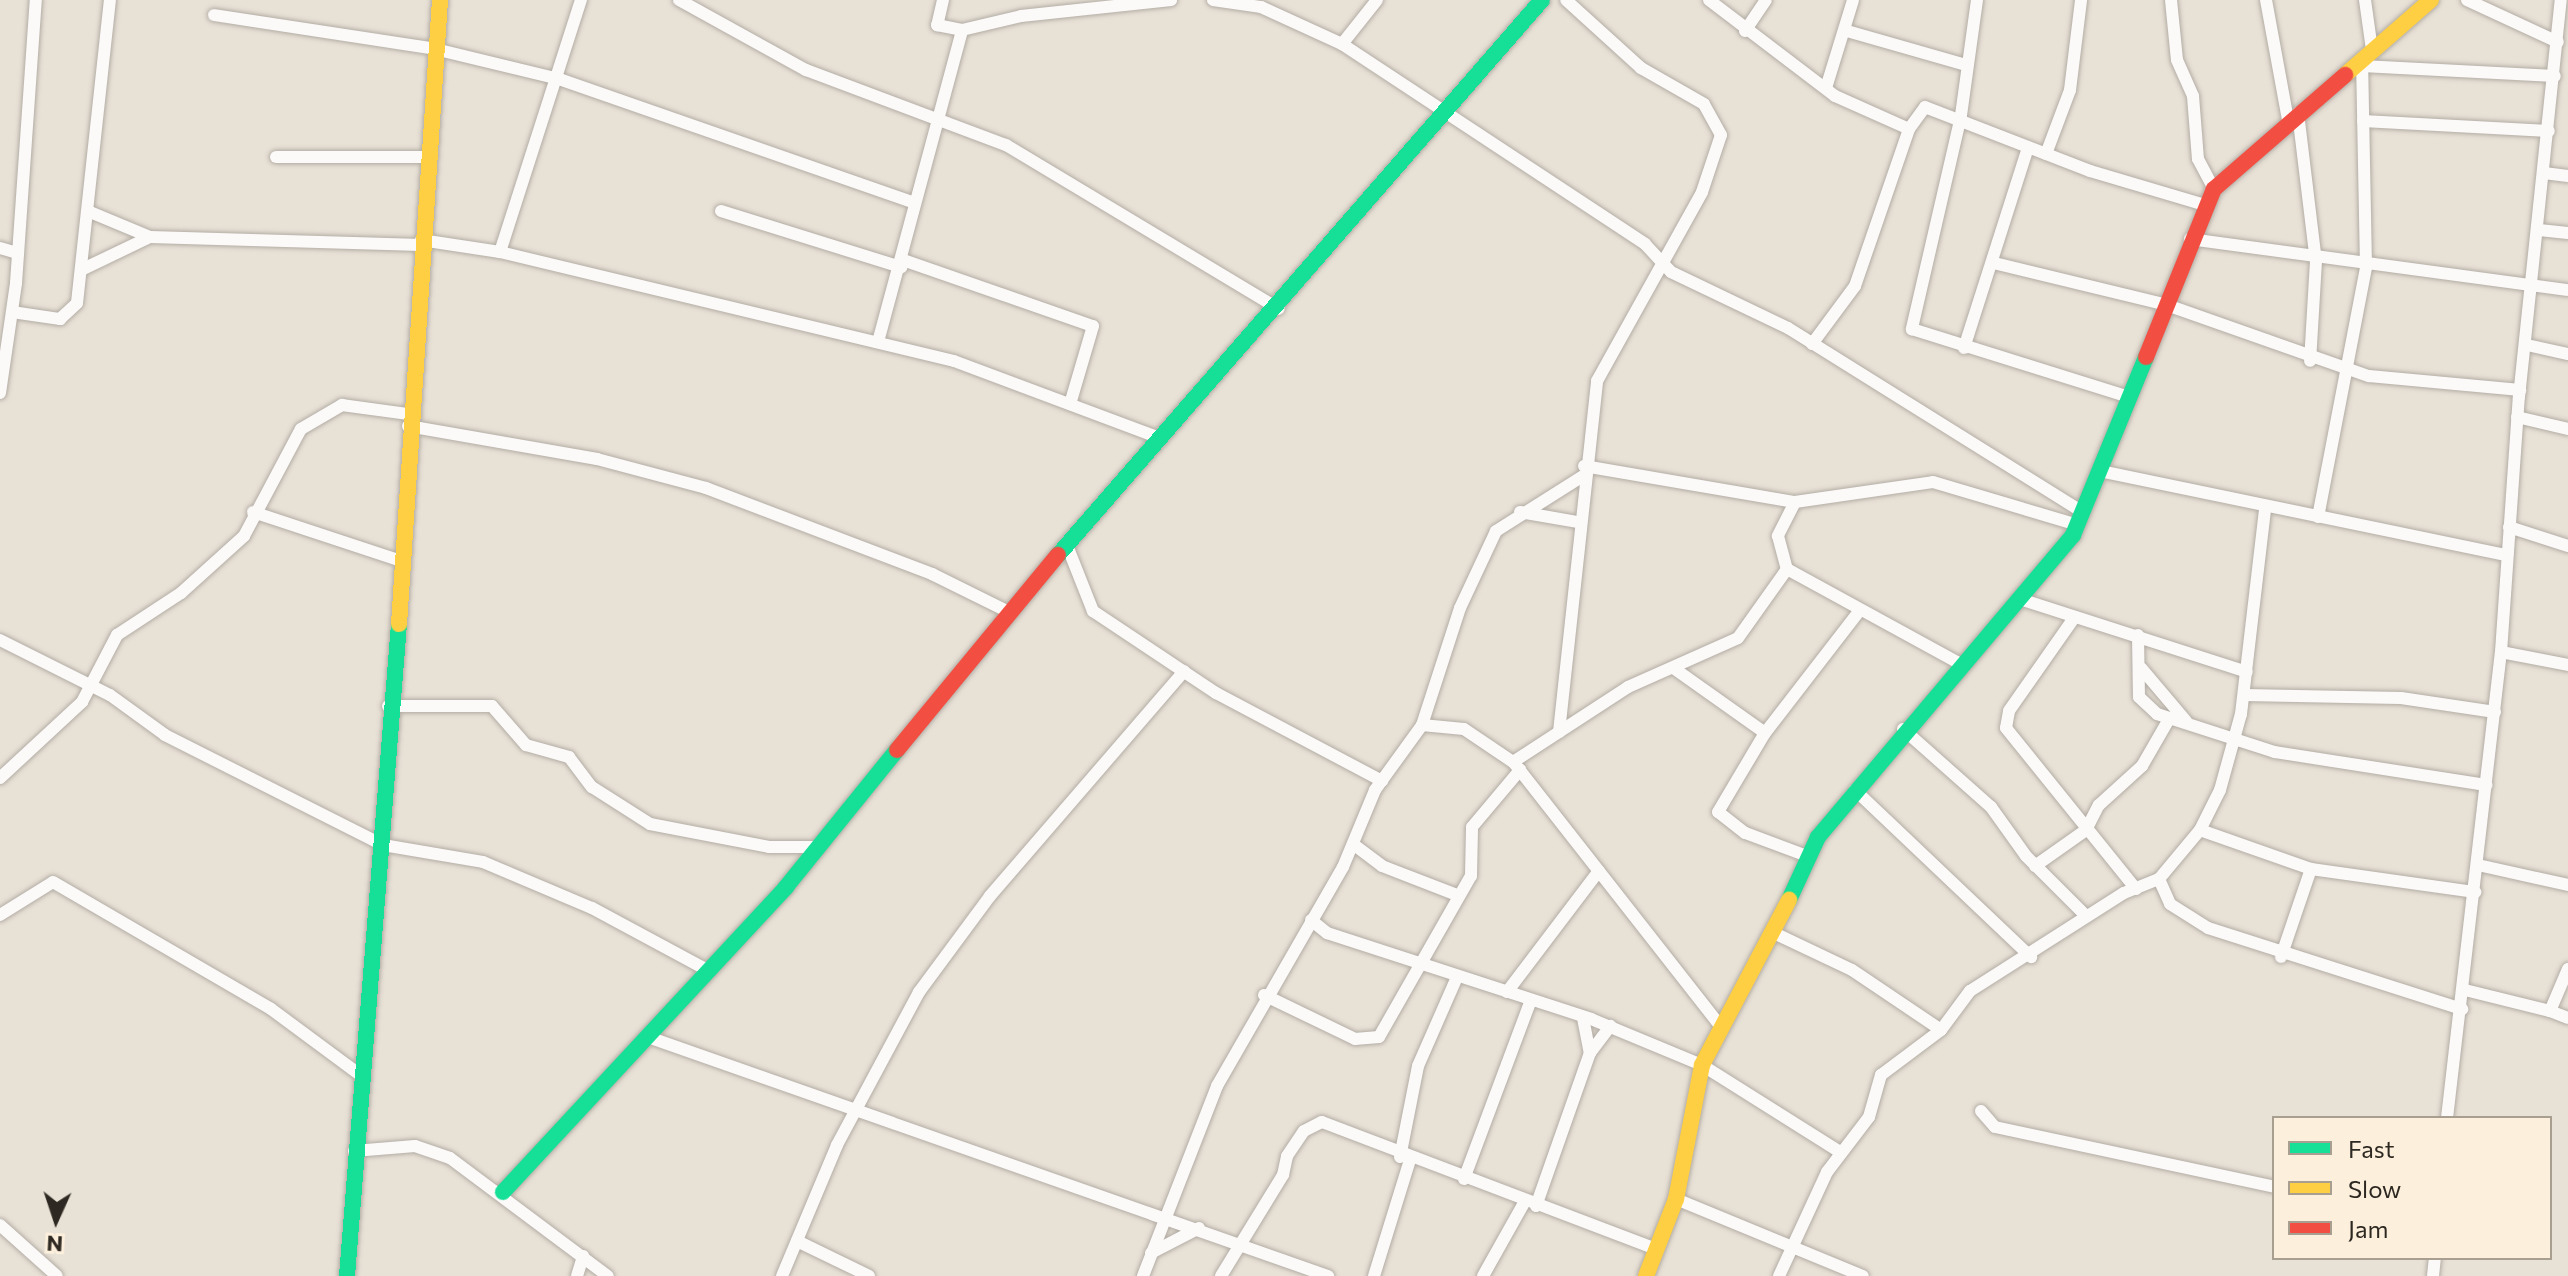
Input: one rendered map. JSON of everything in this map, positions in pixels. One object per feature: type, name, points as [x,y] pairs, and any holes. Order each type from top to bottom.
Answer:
[{"type":"street","points":[[0,393],[18,253],[36,0]]},
{"type":"street","points":[[12,312],[70,315],[90,212],[110,0]]},
{"type":"street","points":[[347,1276],[354,1151],[383,845],[388,706],[440,0]]},
{"type":"street","points":[[500,252],[559,79],[581,0]]},
{"type":"street","points":[[679,0],[806,70],[941,121],[1039,163],[1279,309]]},
{"type":"street","points":[[943,0],[937,25],[962,30],[1021,16],[1171,0]]},
{"type":"street","points":[[1213,0],[1247,1],[1342,44],[1645,244],[1664,264],[1812,344],[2081,519]]},
{"type":"street","points":[[1342,44],[1377,0]]},
{"type":"street","points":[[503,1192],[709,971],[818,847],[1009,612],[1068,548],[1160,438],[1279,309],[1542,0]]},
{"type":"street","points":[[1559,732],[1568,704],[1578,522],[1597,381],[1664,264],[1717,161],[1717,121],[1704,104],[1641,68],[1566,0]]},
{"type":"street","points":[[1709,0],[1745,31],[1826,88],[1909,129]]},
{"type":"street","points":[[1745,31],[1766,0]]},
{"type":"street","points":[[1826,88],[1847,31],[1853,0]]},
{"type":"street","points":[[2046,154],[2070,90],[2081,0]]},
{"type":"street","points":[[2171,0],[2177,60],[2193,96],[2198,159],[2214,189]]},
{"type":"street","points":[[2266,0],[2293,117],[2316,261],[2310,361]]},
{"type":"street","points":[[2318,517],[2366,267],[2363,121],[2365,0]]},
{"type":"street","points":[[1646,1276],[1676,1199],[1702,1065],[1718,1023],[1774,933],[1807,856],[1903,729],[2023,600],[2081,519],[2126,396],[2190,239],[2214,189],[2293,117],[2431,0]]},
{"type":"street","points":[[2467,0],[2558,42]]},
{"type":"street","points":[[2447,1116],[2465,990],[2495,712],[2517,417],[2536,284],[2561,0]]},
{"type":"street","points":[[1974,1],[1963,64],[1961,116],[1909,320],[1927,337],[2126,396]]},
{"type":"street","points":[[214,15],[435,49],[559,79],[913,202]]},
{"type":"street","points":[[878,342],[902,263],[913,202],[941,121],[962,30]]},
{"type":"street","points":[[1847,31],[1963,64]]},
{"type":"street","points":[[2365,58],[2555,76]]},
{"type":"street","points":[[1812,344],[1855,286],[1909,129],[1925,107],[1961,116],[2028,148],[2205,205]]},
{"type":"street","points":[[2363,121],[2549,131]]},
{"type":"street","points":[[1964,348],[1994,263],[2028,148]]},
{"type":"street","points":[[276,157],[427,157]]},
{"type":"street","points":[[2544,173],[2568,176]]},
{"type":"street","points":[[721,211],[902,263],[1093,326],[1070,404]]},
{"type":"street","points":[[90,212],[150,237],[421,243],[500,252],[878,342],[1070,404],[1160,438]]},
{"type":"street","points":[[2539,230],[2568,233]]},
{"type":"street","points":[[81,270],[150,237]]},
{"type":"street","points":[[2190,239],[2316,261],[2568,290]]},
{"type":"street","points":[[0,248],[18,253]]},
{"type":"street","points":[[1994,263],[2164,304],[2310,361],[2348,371],[2520,390]]},
{"type":"street","points":[[2527,345],[2568,354]]},
{"type":"street","points":[[0,778],[53,734],[82,702],[86,684],[117,635],[181,593],[244,536],[253,512],[301,429],[324,411],[342,405],[597,459],[706,488],[932,574],[1009,612]]},
{"type":"street","points":[[2517,417],[2568,429]]},
{"type":"street","points":[[1143,1276],[1206,1109],[1264,995],[1311,920],[1353,844],[1382,781],[1422,725],[1460,608],[1496,531],[1583,471],[1795,502],[1933,482],[2081,519]]},
{"type":"street","points":[[2100,471],[2265,510],[2318,517],[2507,555]]},
{"type":"street","points":[[1795,502],[1778,536],[1787,569],[1962,665]]},
{"type":"street","points":[[1779,1276],[1840,1152],[1869,1117],[1881,1075],[1941,1030],[1970,991],[2031,957],[2086,916],[2159,879],[2200,830],[2235,738],[2244,695],[2265,510]]},
{"type":"street","points":[[253,512],[398,560]]},
{"type":"street","points":[[1520,512],[1578,522]]},
{"type":"street","points":[[2509,527],[2568,546]]},
{"type":"street","points":[[1068,548],[1093,611],[1184,671],[1382,781]]},
{"type":"street","points":[[1264,995],[1321,1026],[1372,1040],[1421,963],[1473,870],[1472,827],[1517,766],[1559,732],[1628,687],[1675,669],[1738,638],[1787,569]]},
{"type":"street","points":[[2023,600],[2247,672]]},
{"type":"street","points":[[1807,856],[1718,818],[1765,733],[1860,610]]},
{"type":"street","points":[[2074,618],[2009,711],[2006,728],[2090,824],[2136,889]]},
{"type":"street","points":[[2138,635],[2141,668],[2139,697],[2169,719],[2186,721],[2235,738],[2350,767],[2486,785]]},
{"type":"street","points":[[0,640],[86,684],[165,735],[383,845],[483,862],[592,908],[709,971]]},
{"type":"street","points":[[2501,652],[2568,665]]},
{"type":"street","points":[[2141,668],[2186,721]]},
{"type":"street","points":[[1675,669],[1765,733]]},
{"type":"street","points":[[782,1276],[858,1106],[919,992],[990,896],[1184,671]]},
{"type":"street","points":[[2244,695],[2401,698],[2495,712]]},
{"type":"street","points":[[388,706],[492,706],[526,745],[569,757],[592,787],[650,824],[769,847],[818,847]]},
{"type":"street","points":[[2035,866],[2090,824],[2099,805],[2142,766],[2169,719]]},
{"type":"street","points":[[1422,725],[1464,729],[1517,766],[1718,1023]]},
{"type":"street","points":[[1903,729],[1991,807],[2035,866],[2086,916]]},
{"type":"street","points":[[1855,790],[2031,957]]},
{"type":"street","points":[[2200,830],[2311,869],[2475,892]]},
{"type":"street","points":[[1353,844],[1382,866],[1457,895]]},
{"type":"street","points":[[2478,865],[2568,885]]},
{"type":"street","points":[[2281,957],[2311,869]]},
{"type":"street","points":[[1507,992],[1599,871]]},
{"type":"street","points":[[2159,879],[2179,912],[2281,957],[2462,1009]]},
{"type":"street","points":[[0,915],[53,882],[271,1009],[363,1077]]},
{"type":"street","points":[[1311,920],[1327,933],[1610,1026],[1702,1065],[1840,1152]]},
{"type":"street","points":[[1774,933],[1852,970],[1941,1030]]},
{"type":"street","points":[[2550,1011],[2568,969]]},
{"type":"street","points":[[1374,1276],[1405,1159],[1418,1066],[1457,977]]},
{"type":"street","points":[[2465,990],[2568,1018]]},
{"type":"street","points":[[1464,1179],[1531,1000]]},
{"type":"street","points":[[1583,1018],[1590,1053]]},
{"type":"street","points":[[1483,1276],[1530,1204],[1590,1053],[1610,1026]]},
{"type":"street","points":[[648,1037],[751,1078],[784,1079],[1164,1217],[1243,1241],[1328,1276]]},
{"type":"street","points":[[1981,1111],[1995,1127],[2272,1187]]},
{"type":"street","points":[[1221,1276],[1313,1124],[1331,1124],[1405,1159],[1656,1249]]},
{"type":"street","points":[[354,1151],[427,1149],[503,1192],[608,1276]]},
{"type":"street","points":[[1676,1199],[1796,1246],[1842,1272],[1863,1276]]},
{"type":"street","points":[[0,1225],[57,1276]]},
{"type":"street","points":[[1151,1253],[1199,1228]]},
{"type":"street","points":[[797,1241],[869,1276]]},
{"type":"street","points":[[577,1276],[583,1256]]},
{"type":"traffic: fast","points":[[1058,555],[1542,0]]},
{"type":"traffic: fast","points":[[1789,900],[1818,837],[2073,535],[2146,357]]},
{"type":"traffic: fast","points":[[347,1276],[399,624]]},
{"type":"traffic: fast","points":[[503,1192],[786,887],[897,750]]},
{"type":"traffic: slow","points":[[399,624],[440,0]]},
{"type":"traffic: slow","points":[[2345,75],[2431,0]]},
{"type":"traffic: slow","points":[[1646,1276],[1676,1199],[1702,1065],[1789,900]]},
{"type":"traffic: jam","points":[[2146,357],[2214,189],[2345,75]]},
{"type":"traffic: jam","points":[[897,750],[1058,555]]}]
